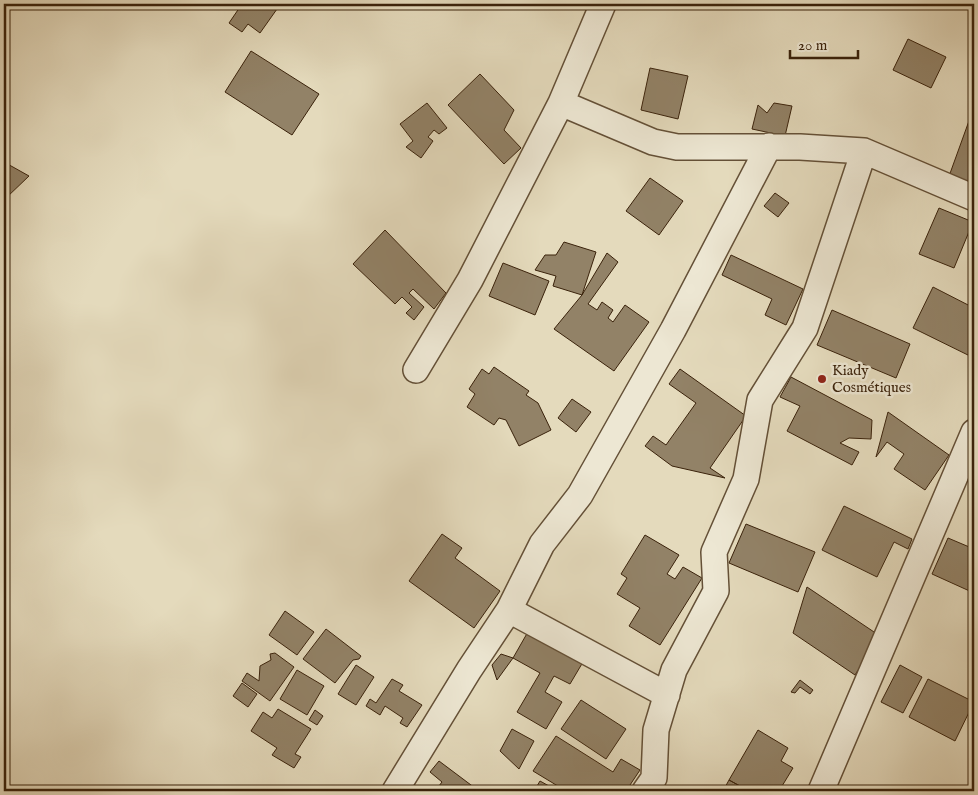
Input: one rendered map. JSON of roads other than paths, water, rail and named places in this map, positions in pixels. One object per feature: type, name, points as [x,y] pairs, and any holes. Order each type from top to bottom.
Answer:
[{"type":"street","points":[[416,370],[470,280],[561,103],[603,4]]},
{"type":"street","points":[[561,103],[653,142],[677,147],[768,146],[864,152],[974,198]]},
{"type":"street","points":[[396,791],[469,670],[509,610],[542,544],[580,496],[668,339],[768,146]]},
{"type":"street","points":[[656,787],[656,730],[674,670],[716,591],[714,552],[746,480],[760,400],[805,328],[864,152]]},
{"type":"street","points":[[821,791],[974,432]]},
{"type":"street","points":[[509,610],[667,695]]},
{"type":"place","name":"Kiady Cosmétiques","points":[[822,379]]}]
